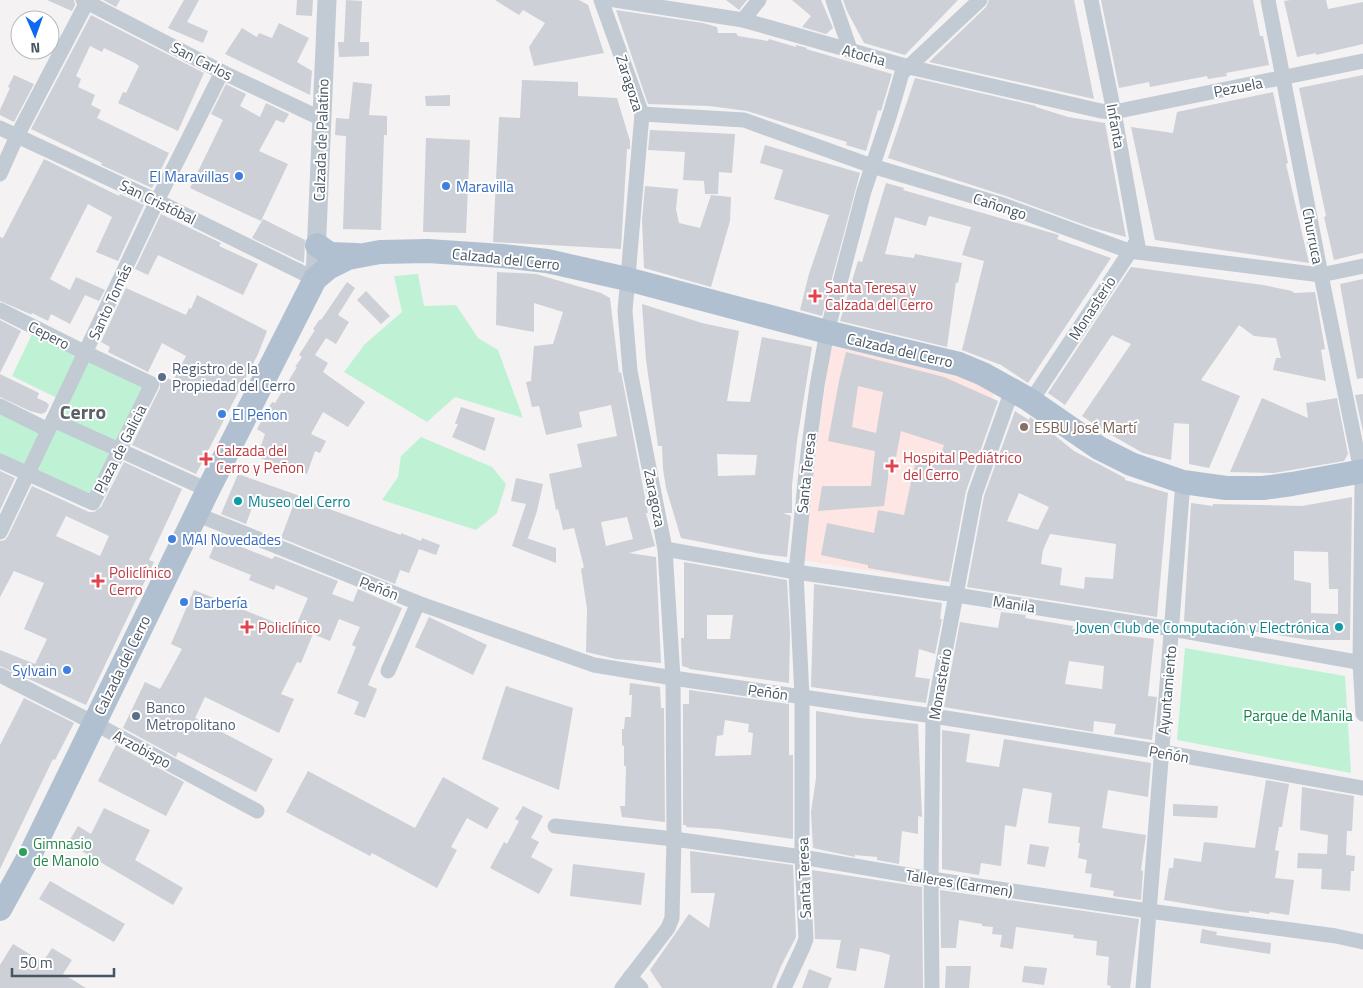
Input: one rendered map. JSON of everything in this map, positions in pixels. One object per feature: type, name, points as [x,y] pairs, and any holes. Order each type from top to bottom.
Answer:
[{"type":"main road","points":[[317,245],[330,254],[346,256],[363,254]]},
{"type":"main road","name":"Calzada del Cerro","points":[[0,909],[32,850],[196,514],[315,279],[328,268],[363,254],[428,251],[547,261],[627,279],[827,332],[959,364],[983,374],[1022,395],[1099,448],[1131,464],[1183,482],[1226,488],[1263,488],[1362,471]]},
{"type":"street","name":"Calzada de Palatino","points":[[315,279],[327,0]]},
{"type":"street","name":"Zaragoza","points":[[601,0],[642,114],[624,311],[630,371],[664,549],[673,678],[674,840],[672,918],[668,928],[626,983]]},
{"type":"street","name":"Atocha","points":[[615,0],[743,20],[909,67],[1101,111],[1114,112]]},
{"type":"street","points":[[743,20],[759,0]]},
{"type":"street","points":[[833,0],[851,52]]},
{"type":"street","name":"Santa Teresa","points":[[784,988],[806,939],[802,857],[802,697],[796,572],[808,453],[817,386],[827,332],[872,166],[901,76],[980,0]]},
{"type":"street","name":"Infanta","points":[[1091,0],[1114,112],[1135,248]]},
{"type":"street","name":"Churruca","points":[[1268,0],[1321,275],[1362,471],[1363,714]]},
{"type":"street","name":"San Carlos","points":[[86,1],[222,72],[322,119]]},
{"type":"street","points":[[0,174],[17,136],[86,1]]},
{"type":"street","name":"Pezuela","points":[[1114,112],[1363,61]]},
{"type":"street","name":"Santo Tomás","points":[[0,532],[157,201],[222,72]]},
{"type":"street","name":"Cañongo","points":[[642,114],[744,120],[872,166],[1003,205],[1135,248],[1321,275],[1363,266]]},
{"type":"street","name":"San Cristóbal","points":[[0,128],[157,201],[315,279]]},
{"type":"street","name":"Monasterio","points":[[932,988],[933,716],[975,494],[1022,395],[1135,248]]},
{"type":"street","name":"Cepero","points":[[0,310],[152,384]]},
{"type":"street","name":"Plaza de Galicia","points":[[0,461],[93,502],[152,384]]},
{"type":"street","points":[[0,406],[120,450],[208,490]]},
{"type":"street","name":"Ayuntamiento","points":[[1143,988],[1183,482]]},
{"type":"street","name":"Peñón","points":[[196,514],[418,603],[594,665],[1162,752],[1363,788]]},
{"type":"street","name":"Manila","points":[[664,549],[796,572],[956,594],[1362,662]]},
{"type":"street","points":[[388,671],[418,603]]},
{"type":"street","name":"Arzobispo","points":[[0,675],[94,723],[257,811]]},
{"type":"street","name":"Talleres (Carmen)","points":[[555,826],[802,857],[931,879],[1149,912],[1336,936],[1363,942]]},
{"type":"street","points":[[626,983],[641,988]]},
{"type":"shaded area","name":"Hospital Pediátrico del Cerro","points":[[831,346],[940,369],[995,390],[968,470],[945,582],[801,560]]},
{"type":"green space","points":[[418,274],[424,306],[456,305],[478,338],[498,350],[523,418],[455,397],[427,422],[344,372],[365,344],[402,312],[394,276]]},
{"type":"green space","points":[[33,332],[148,386],[92,498],[0,457],[0,412],[44,432],[59,399],[12,376]]},
{"type":"green space","points":[[421,437],[492,467],[506,484],[497,513],[476,530],[382,500],[398,477],[401,456]]},
{"type":"green space","name":"Parque de Manila","points":[[1185,648],[1345,676],[1351,773],[1177,740]]},
{"type":"building","points":[[47,0],[74,0],[75,5],[72,11]]},
{"type":"building","points":[[103,0],[120,0],[116,7]]},
{"type":"building","points":[[184,0],[199,0],[187,22],[208,31],[203,43],[168,28]]},
{"type":"building","points":[[297,0],[313,0],[312,16],[296,15]]},
{"type":"building","points":[[346,0],[362,1],[360,42],[369,42],[369,56],[339,57],[338,42],[344,42]]},
{"type":"building","points":[[495,0],[579,0],[588,5],[604,53],[534,66],[529,47],[545,23],[523,10],[519,15]]},
{"type":"building","points":[[726,0],[747,0],[739,10]]},
{"type":"building","points":[[792,0],[821,0],[833,28],[826,34],[802,27],[811,16]]},
{"type":"building","points":[[843,0],[958,0],[905,55],[864,43]]},
{"type":"building","points":[[989,0],[1074,0],[1094,99],[929,62],[986,7]]},
{"type":"building","points":[[1101,0],[1253,0],[1260,36],[1263,36],[1269,65],[1226,73],[1227,76],[1208,79],[1207,76],[1150,87],[1149,82],[1119,88]]},
{"type":"building","points":[[1326,0],[1328,9],[1363,2],[1363,44],[1316,55],[1316,53],[1297,57],[1284,1]]},
{"type":"building","points":[[616,10],[703,23],[717,27],[718,33],[736,33],[738,36],[768,41],[769,39],[796,47],[796,45],[892,74],[881,111],[878,110],[866,151],[846,145],[847,142],[747,111],[709,106],[648,104]]},
{"type":"building","points":[[91,15],[204,73],[178,131],[118,103],[123,92],[126,93],[139,66],[135,63],[104,48],[102,52],[90,46],[76,76],[81,79],[78,87],[95,95],[91,105],[101,110],[97,118],[169,153],[152,188],[101,165],[102,163],[31,129]]},
{"type":"building","points":[[279,23],[309,38],[297,62],[312,71],[310,95],[225,54],[242,28],[257,37],[259,33],[272,38]]},
{"type":"building","points":[[14,75],[34,84],[14,122],[0,115],[0,110]]},
{"type":"building","points":[[1363,75],[1363,253],[1334,260],[1299,88]]},
{"type":"building","points":[[915,78],[1036,106],[1068,117],[1105,123],[1126,237],[1090,227],[1006,196],[888,158]]},
{"type":"building","points":[[522,80],[578,82],[578,96],[617,98],[630,141],[630,149],[627,149],[621,249],[493,242],[499,117],[520,118]]},
{"type":"building","points":[[353,82],[372,84],[369,115],[387,116],[387,135],[384,135],[381,230],[343,229],[346,136],[335,135],[336,118],[349,119]]},
{"type":"building","name":"El Maravillas","points":[[226,84],[246,94],[240,106],[260,117],[266,103],[289,114],[284,123],[276,120],[259,151],[288,164],[261,221],[190,188],[223,120],[211,114]]},
{"type":"building","points":[[1273,92],[1288,163],[1286,164],[1309,263],[1155,240],[1131,127],[1173,133],[1177,112]]},
{"type":"building","points":[[450,95],[450,106],[426,106],[425,96]]},
{"type":"building","points":[[650,130],[735,134],[732,173],[719,172],[718,194],[705,194],[704,181],[683,180],[685,152],[648,150]]},
{"type":"building","name":"Maravilla","points":[[426,138],[470,140],[466,233],[423,232]]},
{"type":"building","points":[[765,145],[860,173],[822,316],[800,310],[809,274],[829,215],[774,199],[783,170],[760,163]]},
{"type":"building","points":[[44,159],[119,196],[120,194],[144,205],[118,261],[96,252],[112,217],[88,204],[50,279],[70,290],[76,277],[105,290],[99,301],[85,295],[70,324],[51,314],[48,321],[0,301],[0,237],[3,238]]},
{"type":"building","points":[[886,183],[904,188],[903,190],[1059,235],[1057,239],[1111,258],[1028,383],[1001,365],[962,350],[984,261],[962,255],[971,227],[929,216],[926,226],[895,217],[885,254],[914,258],[915,254],[962,263],[958,283],[956,282],[947,347],[840,321],[858,261],[862,262]]},
{"type":"building","points":[[645,186],[678,189],[676,209],[679,223],[700,228],[711,195],[731,197],[730,221],[711,287],[644,268],[642,220]]},
{"type":"building","points":[[161,214],[221,243],[219,246],[258,264],[243,295],[158,255],[148,275],[135,269]]},
{"type":"building","points":[[263,219],[305,240],[304,263],[252,238]]},
{"type":"building","points":[[1131,267],[1263,285],[1294,293],[1315,292],[1325,349],[1321,350],[1326,381],[1273,370],[1276,358],[1281,358],[1276,338],[1254,336],[1239,325],[1201,380],[1240,396],[1209,468],[1189,464],[1189,424],[1174,423],[1171,460],[1143,453],[1106,432],[1082,416],[1131,344],[1112,335],[1065,405],[1048,393]]},
{"type":"building","points":[[497,272],[536,274],[601,293],[610,298],[619,373],[621,372],[648,513],[646,513],[655,546],[629,553],[656,557],[661,663],[616,659],[586,652],[587,609],[581,569],[584,567],[574,528],[563,530],[558,509],[556,510],[549,474],[582,467],[577,444],[617,436],[611,405],[579,412],[582,427],[546,435],[539,406],[532,407],[526,382],[531,381],[534,346],[553,344],[563,312],[534,303],[534,332],[496,325]],"holes":[[[627,517],[633,539],[606,546],[601,522]]]},
{"type":"building","points":[[1363,279],[1363,378],[1357,379],[1340,284]]},
{"type":"building","points":[[347,282],[355,288],[338,315],[349,322],[336,344],[326,338],[315,355],[328,363],[323,372],[365,402],[348,427],[323,412],[311,434],[326,441],[320,453],[315,451],[307,474],[257,457],[265,434],[257,429],[272,402],[275,403],[297,367],[295,367],[302,357],[299,355],[315,330],[313,329]]},
{"type":"building","points":[[126,288],[186,315],[197,295],[267,331],[258,354],[196,474],[132,445],[160,388],[162,375],[173,381],[186,356],[162,343],[148,372],[108,352],[110,347],[101,342]]},
{"type":"building","points":[[366,291],[390,316],[381,324],[357,300]]},
{"type":"building","points":[[642,304],[702,323],[739,331],[727,401],[750,402],[762,337],[812,347],[797,441],[792,485],[792,513],[783,513],[791,516],[787,557],[761,554],[681,538],[666,488],[662,446],[658,446],[646,360]],"holes":[[[717,454],[757,455],[755,475],[718,476]]]},
{"type":"building","points":[[0,320],[21,331],[0,373]]},
{"type":"building","name":"Hospital Pediátrico del Cerro","points":[[846,352],[944,377],[998,401],[966,491],[949,582],[868,568],[868,565],[821,555],[827,523],[874,533],[878,510],[904,515],[916,459],[938,464],[944,445],[901,431],[896,457],[891,456],[884,506],[818,511],[822,486],[871,486],[875,451],[828,441]],"holes":[[[858,386],[883,392],[876,433],[852,427]]]},
{"type":"building","points":[[0,374],[39,393],[37,398],[49,405],[46,412],[41,414],[30,411],[0,397]]},
{"type":"building","points":[[1363,394],[1363,432],[1355,395]]},
{"type":"building","points":[[1262,398],[1308,418],[1306,403],[1337,398],[1348,454],[1344,461],[1274,473],[1230,472]]},
{"type":"building","points":[[461,407],[495,418],[485,451],[452,437],[458,424],[455,424]]},
{"type":"building","points":[[1015,411],[1029,420],[1030,417],[1074,451],[1125,478],[1125,480],[1168,493],[1157,617],[967,587],[984,496]],"holes":[[[1019,493],[1049,507],[1038,530],[1007,521]],[[1050,534],[1116,544],[1113,579],[1085,577],[1084,589],[1060,585],[1062,568],[1041,564],[1043,550]]]},
{"type":"building","points":[[124,462],[182,489],[149,560],[154,562],[86,705],[0,666],[0,650],[35,664],[47,639],[24,629],[44,583],[14,571],[0,597],[0,541],[5,540],[8,536],[32,486],[89,512],[94,512],[101,507]],"holes":[[[66,516],[109,536],[100,556],[56,536]]]},
{"type":"building","points":[[0,471],[15,478],[0,510]]},
{"type":"building","points":[[238,474],[401,535],[401,533],[421,541],[422,538],[440,545],[436,555],[419,549],[409,573],[400,570],[395,584],[281,538],[293,506],[257,494],[246,524],[221,514]]},
{"type":"building","points":[[516,478],[543,484],[537,511],[528,538],[526,538],[556,548],[556,563],[512,546],[526,504],[511,501]]},
{"type":"building","points":[[1352,497],[1350,640],[1310,640],[1184,621],[1191,503],[1213,506],[1213,504],[1302,506]],"holes":[[[1294,551],[1328,552],[1329,589],[1338,589],[1338,614],[1311,613],[1311,583],[1294,580]]]},
{"type":"building","points":[[219,533],[240,542],[239,546],[272,559],[275,556],[338,581],[332,594],[353,602],[358,589],[402,608],[368,685],[377,689],[365,718],[354,714],[359,702],[337,693],[356,647],[352,645],[360,627],[339,619],[330,641],[313,634],[301,663],[297,662],[281,694],[294,699],[279,733],[205,697],[195,718],[273,759],[256,792],[178,752],[176,757],[123,728],[145,682],[160,689],[182,649],[171,644],[194,590],[294,630],[308,598],[276,585],[274,590],[249,580],[251,575],[209,558]]},
{"type":"building","points":[[684,562],[787,580],[790,633],[789,683],[689,669],[682,666],[681,638],[684,638]],"holes":[[[707,615],[733,615],[730,639],[707,639]]]},
{"type":"building","points":[[814,584],[942,603],[940,619],[942,619],[935,654],[919,649],[915,677],[930,679],[926,703],[811,687]]},
{"type":"building","points":[[1001,612],[1026,615],[1025,618],[1073,626],[1072,629],[1154,639],[1148,696],[1157,697],[1152,740],[1114,734],[1116,724],[1094,721],[1093,732],[944,707],[960,622],[998,628]],"holes":[[[1069,661],[1104,666],[1102,689],[1065,684]]]},
{"type":"building","points":[[429,617],[487,645],[473,675],[415,647]]},
{"type":"building","points":[[630,683],[660,687],[661,708],[664,708],[665,822],[622,817],[620,806],[625,806],[626,766],[624,766],[622,729],[624,729],[625,717],[631,717],[632,695],[629,695]]},
{"type":"building","points":[[506,686],[573,708],[559,790],[482,759]]},
{"type":"building","points":[[689,690],[789,704],[789,755],[793,755],[793,839],[719,829],[686,827],[686,825],[683,825],[683,704],[689,704]],"holes":[[[725,720],[749,724],[748,732],[753,733],[751,755],[715,756],[717,736],[723,735]]]},
{"type":"building","points":[[24,698],[74,723],[55,760],[53,759],[0,869],[0,745]]},
{"type":"building","points":[[816,711],[918,724],[922,817],[918,816],[918,834],[902,831],[899,864],[877,860],[877,857],[855,855],[855,857],[813,848],[811,812],[816,778]]},
{"type":"building","points":[[942,730],[970,734],[966,762],[999,767],[1004,739],[1151,763],[1148,797],[1108,790],[1102,828],[1146,835],[1141,870],[1143,871],[1141,900],[1113,896],[1114,891],[1090,887],[1092,874],[1085,873],[1087,860],[1078,858],[1080,827],[1048,823],[1052,793],[1023,788],[1016,827],[1005,825],[1001,866],[981,863],[979,875],[942,869]]},
{"type":"building","points":[[116,745],[184,782],[166,816],[98,781]]},
{"type":"building","points":[[308,771],[415,828],[443,777],[499,808],[487,829],[467,818],[451,847],[457,850],[437,888],[372,853],[370,856],[286,812]]},
{"type":"building","points":[[1266,780],[1289,784],[1282,827],[1279,827],[1275,850],[1279,851],[1275,878],[1294,880],[1289,915],[1270,912],[1269,914],[1229,911],[1164,900],[1169,868],[1173,868],[1174,858],[1201,862],[1204,842],[1255,848]]},
{"type":"building","points":[[1302,787],[1354,796],[1352,831],[1347,831],[1346,855],[1355,856],[1354,871],[1351,871],[1350,891],[1321,889],[1322,869],[1297,868],[1298,853],[1327,854],[1328,835],[1300,830]]},
{"type":"building","points":[[1173,804],[1218,806],[1217,818],[1173,816]]},
{"type":"building","points":[[523,806],[543,816],[531,838],[539,842],[531,857],[553,869],[539,894],[490,868],[504,842],[507,844],[519,821],[515,819]]},
{"type":"building","points":[[104,808],[150,830],[135,860],[183,888],[173,905],[68,843],[78,826],[91,834]]},
{"type":"building","points":[[1030,844],[1049,847],[1045,867],[1027,864]]},
{"type":"building","points":[[690,851],[793,865],[796,937],[772,988],[662,988],[650,970],[689,914],[709,928],[715,893],[691,893]]},
{"type":"building","points":[[573,864],[645,873],[641,905],[570,896]]},
{"type":"building","points":[[812,870],[922,887],[923,988],[884,988],[890,955],[881,952],[860,948],[856,971],[836,968],[841,940],[815,939]]},
{"type":"building","points":[[50,881],[125,924],[114,942],[39,899]]},
{"type":"building","points":[[940,890],[1139,919],[1130,988],[1110,988],[1111,986],[1107,985],[1109,957],[1096,955],[1097,941],[1073,938],[1074,935],[1016,927],[1013,949],[1000,947],[1002,935],[992,934],[993,927],[959,920],[956,948],[941,948]]},
{"type":"building","points":[[1202,929],[1217,932],[1216,935],[1271,943],[1270,954],[1200,943]]},
{"type":"building","points":[[13,944],[43,962],[52,948],[72,960],[63,974],[86,988],[0,988],[0,965]]},
{"type":"building","points":[[946,966],[971,966],[969,988],[945,988]]},
{"type":"building","points":[[1024,966],[1047,968],[1044,985],[1022,982]]},
{"type":"building","points":[[809,969],[832,978],[828,988],[802,988]]},
{"type":"place","name":"El Maravillas","points":[[239,176]]},
{"type":"place","name":"Maravilla","points":[[446,186]]},
{"type":"place","name":"Santa Teresa y Calzada del Cerro","points":[[815,296]]},
{"type":"place","name":"Registro de la Propiedad del Cerro","points":[[162,377]]},
{"type":"place","name":"El Peñon","points":[[222,414]]},
{"type":"place","name":"ESBU José Martí","points":[[1024,427]]},
{"type":"place","name":"Calzada del Cerro y Peñon","points":[[206,459]]},
{"type":"place","name":"Hospital Pediátrico del Cerro","points":[[892,466]]},
{"type":"place","name":"Museo del Cerro","points":[[238,501]]},
{"type":"place","name":"MAI Novedades","points":[[172,539]]},
{"type":"place","name":"Policlínico Cerro","points":[[98,581]]},
{"type":"place","name":"Barbería","points":[[184,602]]},
{"type":"place","name":"Policlínico","points":[[247,627]]},
{"type":"place","name":"Joven Club de Computación y Electrónica","points":[[1339,627]]},
{"type":"place","name":"Sylvain","points":[[67,670]]},
{"type":"place","name":"Banco Metropolitano","points":[[136,716]]},
{"type":"place","name":"Gimnasio de Manolo","points":[[23,852]]},
{"type":"district","name":"Cerro","points":[[83,411]]}]
